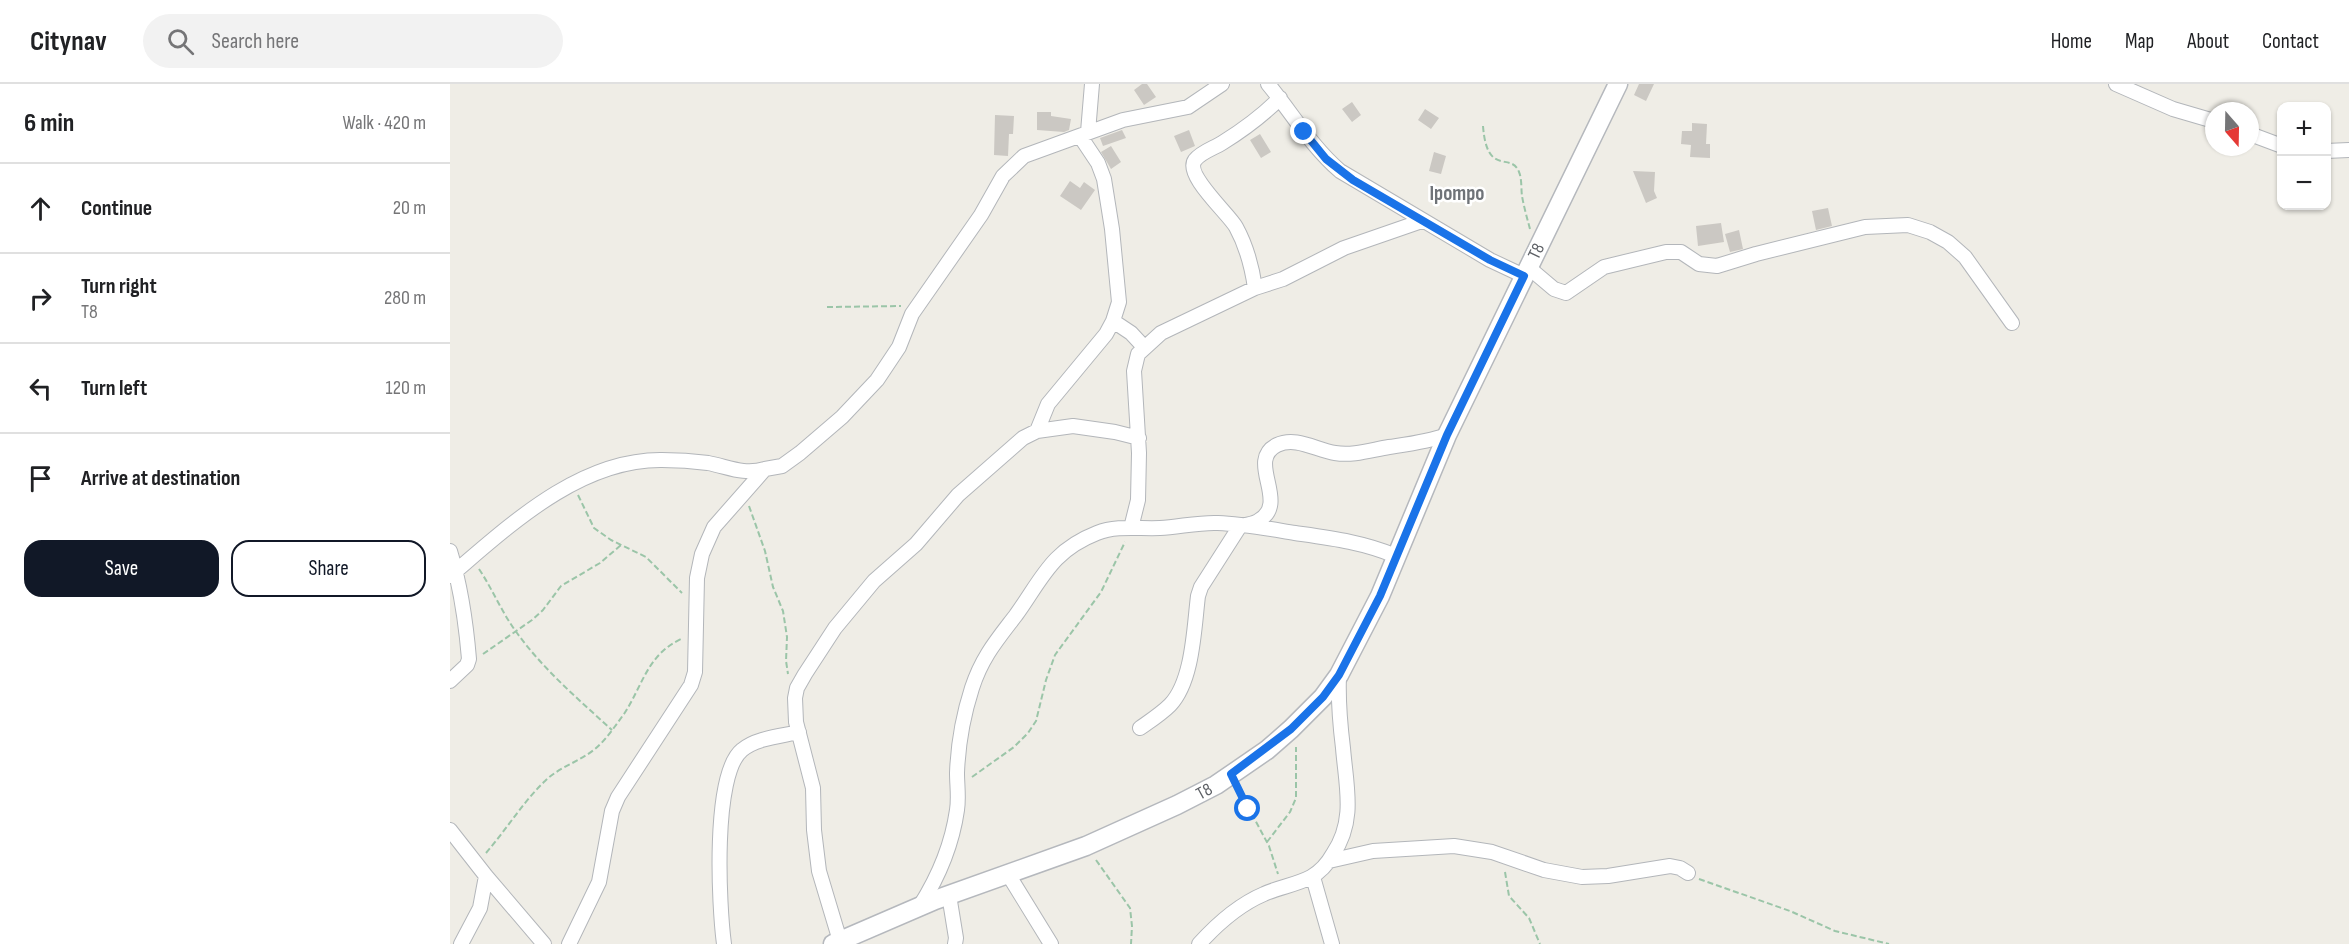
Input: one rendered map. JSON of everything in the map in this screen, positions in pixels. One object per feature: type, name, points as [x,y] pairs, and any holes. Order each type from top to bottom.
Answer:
[{"type":"street","points":[[1037,431],[1042,415],[1052,398],[1091,353],[1113,321],[1119,302],[1109,199],[1102,172],[1084,134],[1092,84]]},
{"type":"street","points":[[453,574],[544,501],[599,470],[621,464],[659,459],[707,463],[751,473],[782,466],[801,453],[857,402],[890,363],[916,309],[981,215],[1003,176],[1024,156],[1123,120],[1188,107],[1222,84]]},
{"type":"street","points":[[1268,84],[1326,159],[1340,171],[1490,260],[1526,272],[1554,289],[1566,293],[1604,267],[1666,252],[1681,252],[1699,264],[1717,266],[1865,227],[1908,225],[1930,232],[1948,242],[1965,257],[2012,322]]},
{"type":"street","name":"T8","points":[[836,943],[920,906],[1086,846],[1177,806],[1267,750],[1295,726],[1323,697],[1339,675],[1380,596],[1447,435],[1618,84]]},
{"type":"street","points":[[2116,84],[2173,109],[2205,118]]},
{"type":"street","points":[[1255,288],[1249,257],[1239,232],[1227,214],[1203,187],[1192,167],[1194,161],[1201,155],[1245,127],[1280,98]]},
{"type":"street","points":[[2259,138],[2277,144]]},
{"type":"street","points":[[2331,151],[2349,150]]},
{"type":"street","points":[[1131,528],[1138,500],[1139,438],[1134,371],[1135,360],[1144,347],[1161,333],[1255,288],[1283,279],[1344,248],[1422,221]]},
{"type":"street","points":[[1113,321],[1131,333],[1144,347]]},
{"type":"street","points":[[836,943],[817,859],[813,788],[795,722],[796,694],[805,674],[824,643],[874,581],[916,544],[958,495],[1023,438],[1037,431],[1073,426],[1139,438]]},
{"type":"street","points":[[1140,728],[1172,703],[1181,685],[1191,648],[1201,587],[1240,526],[1258,521],[1270,507],[1272,498],[1264,464],[1266,455],[1277,445],[1295,442],[1335,453],[1349,454],[1410,445],[1447,435]]},
{"type":"street","points":[[568,944],[599,882],[612,811],[618,797],[691,685],[695,672],[695,600],[699,565],[708,540],[726,512],[765,469]]},
{"type":"street","points":[[920,906],[937,878],[956,814],[958,754],[962,730],[972,688],[986,653],[1016,615],[1050,564],[1062,552],[1097,533],[1113,529],[1162,528],[1217,522],[1348,541],[1374,546],[1396,556]]},
{"type":"street","points":[[450,551],[453,574],[465,617],[469,659],[467,665],[450,681]]},
{"type":"street","points":[[1199,944],[1244,903],[1313,877],[1329,861],[1344,833],[1349,812],[1339,711],[1339,675]]},
{"type":"street","points":[[724,944],[719,896],[720,854],[722,814],[730,770],[741,750],[764,740],[799,732]]},
{"type":"street","points":[[450,830],[544,944]]},
{"type":"street","points":[[1329,861],[1373,851],[1454,846],[1492,852],[1544,870],[1582,877],[1608,876],[1670,866],[1688,873]]},
{"type":"street","points":[[1008,874],[1051,944]]},
{"type":"street","points":[[461,944],[480,908],[486,876]]},
{"type":"street","points":[[1313,877],[1332,944]]},
{"type":"street","points":[[949,895],[954,921],[955,944]]},
{"type":"path","points":[[1482,126],[1484,142],[1489,155],[1500,162],[1515,166],[1520,173],[1525,210],[1538,248]]},
{"type":"path","points":[[827,307],[891,305],[916,309]]},
{"type":"path","points":[[573,483],[594,528],[646,557],[684,595],[695,600]]},
{"type":"path","points":[[744,492],[759,531],[773,587],[783,611],[787,637],[786,661],[796,694]]},
{"type":"path","points":[[957,794],[968,780],[1014,747],[1036,721],[1055,655],[1101,592],[1131,528]]},
{"type":"path","points":[[467,665],[516,632],[543,609],[561,586],[600,563],[621,545]]},
{"type":"path","points":[[472,558],[516,632],[548,670],[612,730]]},
{"type":"path","points":[[476,864],[544,782],[593,751],[612,730],[631,702],[657,654],[675,642],[695,636]]},
{"type":"path","points":[[1267,842],[1290,812],[1296,798],[1295,726]]},
{"type":"path","points":[[1231,774],[1267,842],[1283,887]]},
{"type":"path","points":[[1086,846],[1130,908],[1131,944]]},
{"type":"path","points":[[1505,857],[1509,896],[1528,918],[1540,944]]},
{"type":"path","points":[[1688,873],[1721,888],[1790,911],[1835,931],[1889,944]]},
{"type":"building","points":[[1142,84],[1147,84],[1156,97],[1144,105],[1134,90]]},
{"type":"building","points":[[1639,84],[1654,84],[1646,101],[1634,95]]},
{"type":"building","points":[[1352,102],[1361,115],[1352,122],[1342,109]]},
{"type":"building","points":[[1425,109],[1439,118],[1431,129],[1418,120]]},
{"type":"building","points":[[1037,112],[1051,112],[1051,116],[1071,119],[1069,130],[1064,132],[1037,130]]},
{"type":"building","points":[[995,115],[1014,116],[1013,134],[1009,134],[1008,156],[994,155]]},
{"type":"building","points":[[1692,123],[1707,124],[1706,144],[1710,144],[1710,158],[1690,157],[1691,145],[1681,144],[1682,131],[1692,131]]},
{"type":"building","points":[[1122,130],[1126,138],[1103,146],[1100,138]]},
{"type":"building","points":[[1189,130],[1195,146],[1181,152],[1174,136]]},
{"type":"building","points":[[1260,134],[1271,152],[1261,158],[1250,140]]},
{"type":"building","points":[[1111,146],[1121,162],[1111,169],[1101,152]]},
{"type":"building","points":[[1434,152],[1446,156],[1441,174],[1429,171]]},
{"type":"building","points":[[1633,171],[1655,172],[1654,191],[1657,198],[1646,203]]},
{"type":"building","points":[[1070,181],[1080,188],[1084,182],[1095,190],[1081,210],[1060,196]]},
{"type":"building","points":[[1828,208],[1832,226],[1816,230],[1812,211]]},
{"type":"building","points":[[1721,223],[1724,242],[1698,246],[1696,226]]},
{"type":"building","points":[[1739,230],[1743,249],[1730,252],[1725,234]]},
{"type":"district","name":"Ipompo","points":[[1457,193]]},
{"type":"route","points":[[1248,809],[1231,774],[1267,750],[1291,729],[1323,697],[1339,675],[1380,596],[1447,435],[1524,276],[1490,260],[1353,180],[1326,159],[1304,132]]}]
